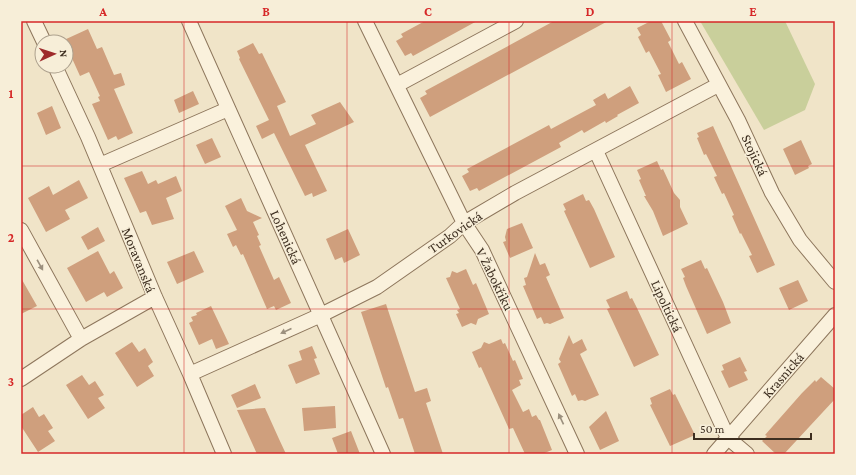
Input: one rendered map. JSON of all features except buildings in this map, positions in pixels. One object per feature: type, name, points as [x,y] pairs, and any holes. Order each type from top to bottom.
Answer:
[{"type":"street","points":[[34,21],[40,34]]},
{"type":"street","name":"Lohenická","points":[[189,21],[383,454]]},
{"type":"street","name":"V Žabokřiku","points":[[365,21],[464,223],[482,250],[577,454]]},
{"type":"street","points":[[397,85],[516,21]]},
{"type":"street","name":"Stojická","points":[[685,21],[738,120],[776,200],[800,240],[835,282]]},
{"type":"street","name":"Moravanská","points":[[59,74],[100,165],[155,297],[224,454]]},
{"type":"street","name":"Turkovická","points":[[190,374],[321,315],[377,287],[450,236],[464,223],[515,193],[718,85]]},
{"type":"street","points":[[100,165],[228,109]]},
{"type":"street","name":"Lipoltická","points":[[596,151],[728,438],[747,454]]},
{"type":"street","points":[[21,230],[81,339]]},
{"type":"street","points":[[21,379],[81,339],[155,297]]},
{"type":"street","name":"Krasnická","points":[[714,454],[835,315]]},
{"type":"green space","points":[[700,21],[785,21],[815,84],[805,110],[764,130]]}]
